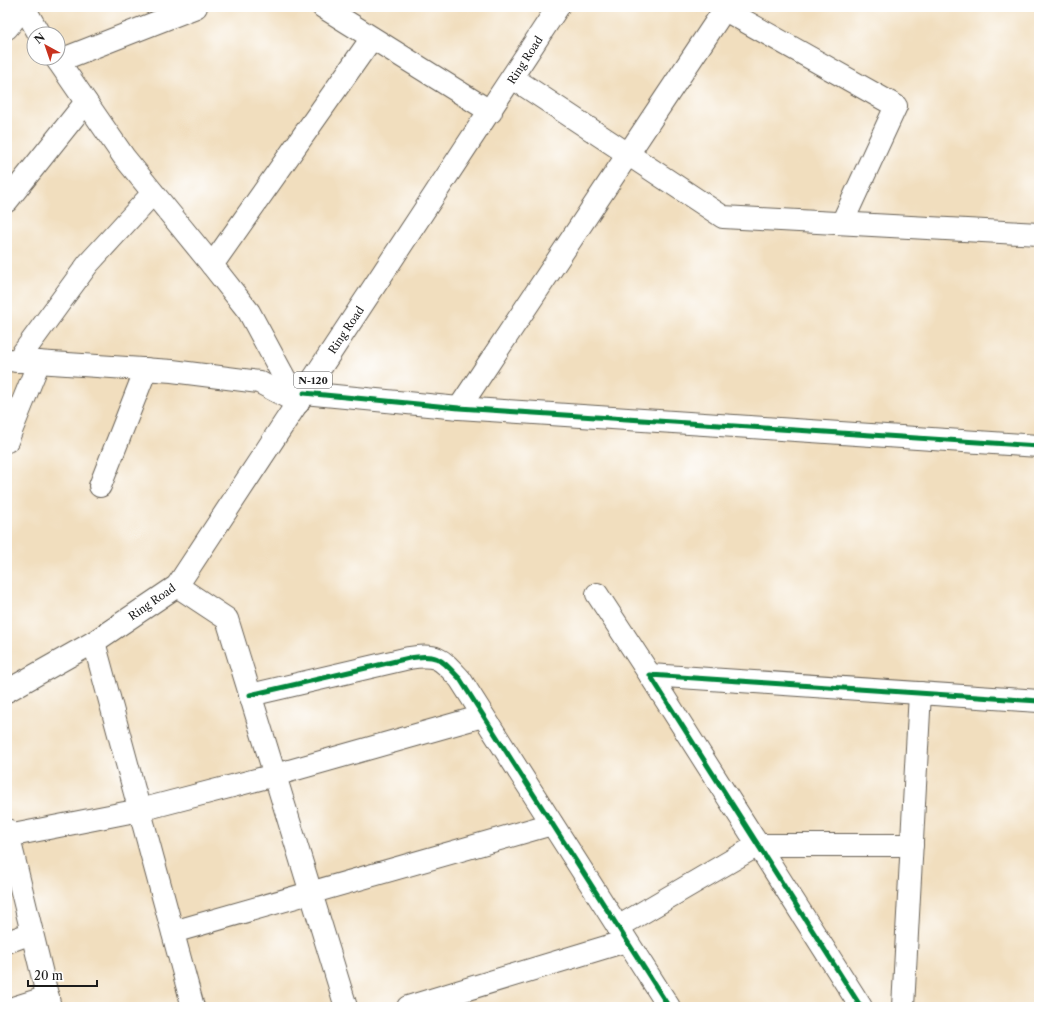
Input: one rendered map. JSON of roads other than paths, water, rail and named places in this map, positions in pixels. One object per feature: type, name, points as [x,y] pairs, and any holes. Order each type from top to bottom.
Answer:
[{"type":"main road","points":[[7,28],[24,7],[35,26]]},
{"type":"main road","points":[[66,56],[196,7]]},
{"type":"main road","points":[[323,7],[491,112]]},
{"type":"main road","name":"Ring Road","points":[[7,691],[94,642],[177,586],[491,112],[558,7]]},
{"type":"main road","points":[[459,408],[725,8],[896,106],[842,223]]},
{"type":"main road","points":[[212,264],[372,38]]},
{"type":"main road","points":[[62,66],[124,157],[212,264],[248,312],[301,398]]},
{"type":"main road","points":[[513,78],[723,217],[1039,234]]},
{"type":"main road","points":[[7,201],[86,102]]},
{"type":"main road","points":[[12,360],[88,264],[153,193]]},
{"type":"main road","points":[[12,360],[146,369],[259,382],[301,398],[1039,446]]},
{"type":"main road","points":[[7,441],[39,362]]},
{"type":"main road","points":[[100,486],[146,369]]},
{"type":"main road","points":[[177,586],[227,619],[346,1007]]},
{"type":"main road","points":[[597,594],[861,1007]]},
{"type":"main road","points":[[94,642],[193,1007]]},
{"type":"main road","points":[[250,695],[428,655],[442,660],[460,679],[669,1007]]},
{"type":"main road","points":[[650,675],[1039,701]]},
{"type":"main road","points":[[903,1007],[920,693]]},
{"type":"main road","points":[[16,1007],[49,1002],[32,933],[12,873],[8,833],[140,810],[275,775],[483,716]]},
{"type":"main road","points":[[173,932],[311,894],[552,824]]},
{"type":"main road","points":[[408,1007],[622,934],[758,845],[912,845]]},
{"type":"main road","points":[[7,942],[32,933]]}]
